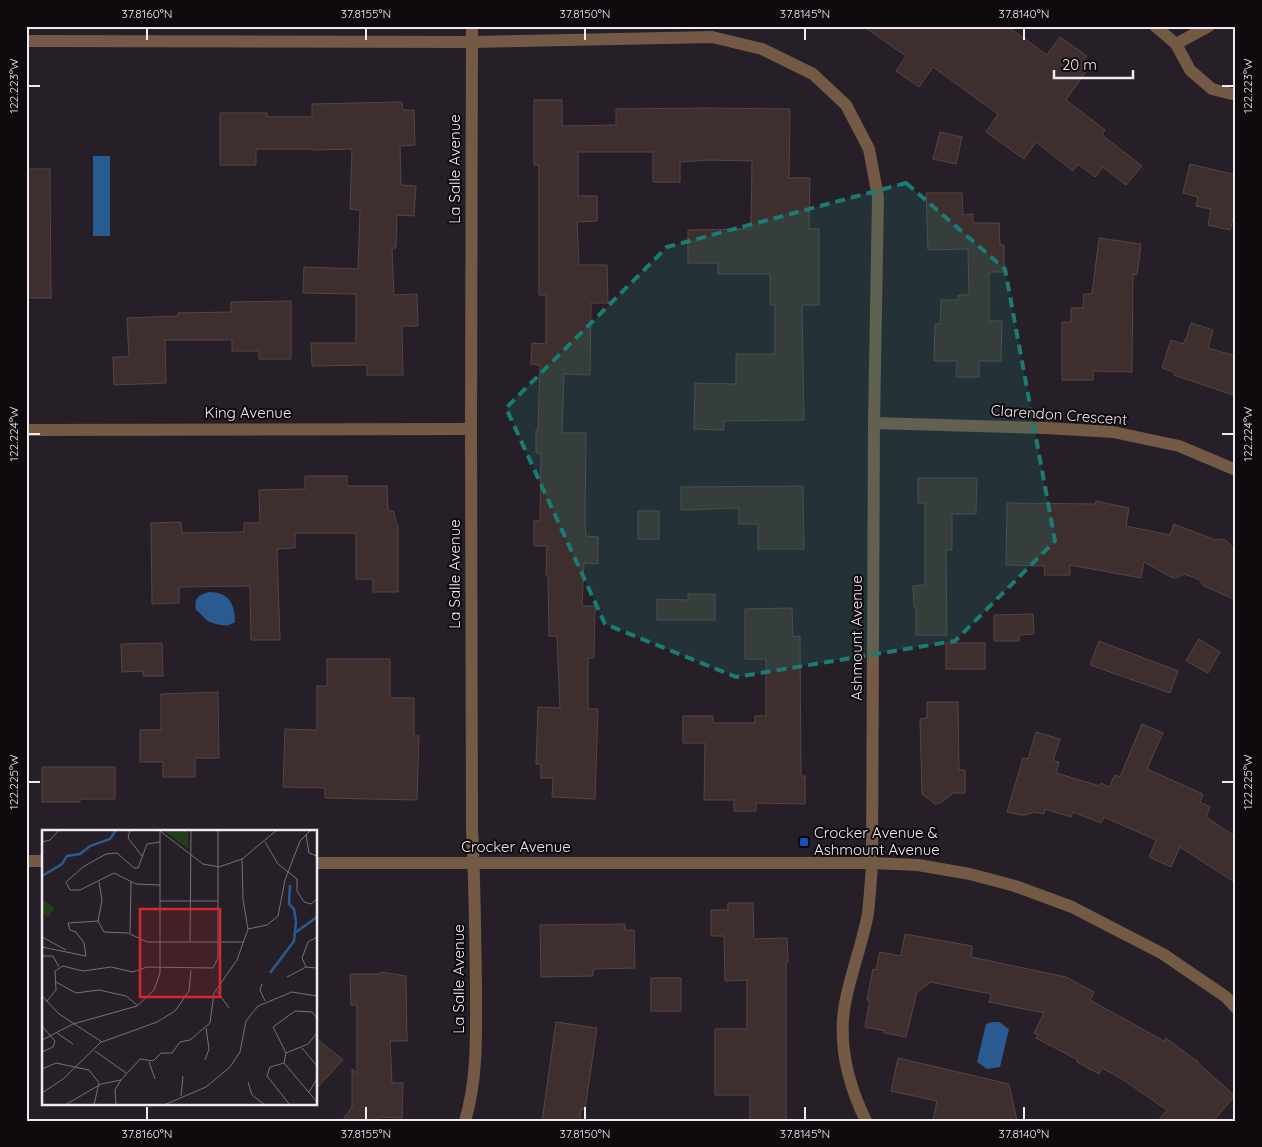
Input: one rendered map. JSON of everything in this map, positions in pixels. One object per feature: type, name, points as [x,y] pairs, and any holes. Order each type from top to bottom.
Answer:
[{"type":"street","name":"La Salle Avenue","points":[[465,1121],[471,1102],[476,1050],[475,906],[472,830],[472,26]]},
{"type":"street","points":[[1155,26],[1176,44],[1190,70],[1212,89],[1236,95]]},
{"type":"street","points":[[1176,44],[1208,26]]},
{"type":"street","name":"Ashmount Avenue","points":[[26,41],[472,42],[712,37],[762,49],[813,74],[846,105],[869,149],[878,196],[874,423],[872,863],[868,912],[846,996],[842,1022],[844,1056],[850,1081],[866,1121]]},
{"type":"street","name":"Clarendon Crescent","points":[[874,423],[1113,432],[1179,446],[1236,470]]},
{"type":"street","name":"King Avenue","points":[[26,430],[471,429]]},
{"type":"street","points":[[26,861],[42,861]]},
{"type":"street","name":"Crocker Avenue","points":[[318,862],[918,864],[970,874],[1015,886],[1072,907],[1163,954],[1226,997],[1236,1008]]},
{"type":"highlighted area","points":[[906,183],[1005,269],[1055,541],[955,641],[736,677],[605,624],[506,408],[667,247]]},
{"type":"water","points":[[93,156],[110,156],[110,236],[93,236]]},
{"type":"water","points":[[209,592],[222,594],[230,600],[234,610],[235,622],[225,625],[215,624],[208,621],[196,610],[196,600],[202,594]]},
{"type":"water","points":[[999,1022],[1009,1029],[1000,1067],[987,1069],[977,1062],[986,1024]]},
{"type":"building","points":[[863,26],[1007,26],[1047,55],[1060,37],[1087,56],[1081,65],[1087,70],[1066,100],[1105,130],[1102,135],[1142,166],[1126,185],[1103,167],[1095,177],[1078,164],[1073,171],[1036,142],[1024,159],[986,132],[998,114],[933,67],[919,87],[896,71],[906,56]]},
{"type":"building","points":[[534,100],[562,100],[562,126],[616,125],[616,109],[790,109],[789,178],[810,178],[809,229],[819,229],[819,305],[802,305],[804,420],[724,421],[724,430],[694,429],[695,383],[736,384],[736,354],[775,354],[775,305],[770,305],[770,274],[718,274],[718,263],[688,263],[688,230],[751,229],[752,161],[709,160],[680,162],[680,182],[653,182],[653,152],[578,152],[578,196],[597,196],[597,221],[577,222],[579,265],[607,265],[608,303],[591,303],[590,375],[564,374],[562,433],[586,433],[586,536],[598,537],[598,564],[584,563],[582,606],[595,606],[594,658],[588,658],[588,709],[598,709],[595,799],[552,797],[553,778],[541,778],[541,764],[536,764],[538,707],[560,708],[557,636],[549,636],[548,575],[546,575],[547,546],[534,546],[534,521],[540,521],[541,453],[536,453],[540,365],[531,364],[532,343],[546,344],[546,295],[539,295],[539,165],[534,165]]},
{"type":"building","points":[[402,102],[403,110],[414,110],[415,145],[400,146],[401,185],[416,186],[414,216],[397,215],[396,248],[392,248],[394,295],[417,294],[418,326],[402,326],[403,375],[367,375],[367,365],[312,366],[311,343],[356,343],[356,294],[303,293],[304,267],[358,269],[360,210],[350,209],[352,149],[256,149],[256,165],[220,165],[220,113],[267,113],[267,117],[312,117],[312,104]]},
{"type":"building","points":[[940,132],[962,137],[956,164],[933,159]]},
{"type":"building","points":[[1190,164],[1236,175],[1236,208],[1230,230],[1208,225],[1211,209],[1196,206],[1198,197],[1183,193]]},
{"type":"building","points":[[26,169],[50,169],[51,298],[26,298]]},
{"type":"building","points":[[926,193],[962,193],[963,215],[973,214],[973,223],[999,223],[1000,245],[1004,245],[1004,272],[989,272],[989,321],[1002,321],[1001,361],[979,361],[979,377],[956,377],[957,361],[934,361],[935,324],[940,324],[941,300],[958,300],[958,295],[969,295],[968,249],[928,250]]},
{"type":"building","points":[[1099,238],[1141,244],[1137,275],[1133,274],[1132,372],[1093,371],[1093,380],[1062,380],[1062,322],[1071,322],[1071,308],[1083,308],[1084,294],[1092,294]]},
{"type":"building","points":[[291,301],[291,359],[259,359],[259,351],[232,351],[232,340],[165,340],[166,383],[114,385],[113,357],[129,357],[127,318],[178,316],[178,313],[231,312],[231,302]]},
{"type":"building","points":[[1191,323],[1213,330],[1208,348],[1236,356],[1236,396],[1174,375],[1174,372],[1162,368],[1171,340],[1183,344]]},
{"type":"building","points":[[305,476],[347,476],[347,486],[387,486],[388,510],[394,512],[398,525],[398,592],[373,592],[373,579],[356,579],[356,533],[295,533],[295,548],[277,549],[280,640],[251,640],[250,586],[179,587],[179,603],[152,604],[151,523],[181,522],[182,533],[244,532],[244,523],[260,523],[259,490],[305,489]]},
{"type":"building","points":[[918,478],[977,478],[976,514],[952,514],[952,550],[946,550],[947,635],[916,635],[916,607],[914,607],[913,586],[925,585],[925,503],[918,503]]},
{"type":"building","points":[[803,486],[804,549],[758,549],[758,524],[739,524],[739,508],[681,510],[681,487]]},
{"type":"building","points":[[1096,501],[1129,508],[1126,526],[1170,535],[1174,524],[1215,540],[1226,540],[1236,552],[1236,600],[1204,586],[1198,579],[1184,574],[1176,578],[1171,577],[1144,562],[1141,578],[1070,565],[1070,575],[1044,575],[1045,566],[1006,565],[1007,503],[1095,504]]},
{"type":"building","points":[[638,511],[659,511],[659,539],[638,539]]},
{"type":"building","points":[[688,594],[715,594],[715,620],[657,620],[657,599],[688,600]]},
{"type":"building","points":[[792,608],[793,637],[800,636],[801,776],[805,776],[805,804],[756,803],[756,811],[734,811],[734,800],[704,800],[705,743],[683,743],[683,716],[713,716],[713,723],[755,723],[755,716],[766,716],[766,659],[745,659],[745,609]]},
{"type":"building","points":[[1033,614],[1034,634],[1019,635],[1019,641],[994,641],[994,615]]},
{"type":"building","points":[[1199,639],[1220,652],[1208,673],[1186,661]]},
{"type":"building","points":[[1099,641],[1178,671],[1170,693],[1090,665]]},
{"type":"building","points":[[162,643],[163,676],[143,676],[143,671],[122,672],[121,644]]},
{"type":"building","points":[[946,643],[985,643],[985,669],[946,669]]},
{"type":"building","points":[[327,659],[390,659],[390,698],[414,698],[414,736],[419,736],[417,800],[325,798],[325,788],[283,787],[285,729],[317,730],[317,686],[327,686]]},
{"type":"building","points":[[218,692],[219,758],[195,758],[195,777],[163,777],[163,762],[140,762],[140,730],[161,730],[161,694]]},
{"type":"building","points":[[927,702],[958,702],[959,770],[965,770],[965,793],[953,793],[942,802],[935,804],[922,794],[920,719],[927,718]]},
{"type":"building","points":[[1142,724],[1163,733],[1147,769],[1203,794],[1200,802],[1210,807],[1206,817],[1236,837],[1236,883],[1180,847],[1171,867],[1149,857],[1156,840],[1104,817],[1101,823],[1073,812],[1071,817],[1045,809],[1044,814],[1034,812],[1020,815],[1007,812],[1023,758],[1028,759],[1036,732],[1060,739],[1053,761],[1059,762],[1056,773],[1100,786],[1101,783],[1109,787],[1115,775],[1120,777]]},
{"type":"building","points":[[42,767],[115,767],[115,799],[80,799],[80,802],[42,802]]},
{"type":"building","points":[[728,903],[753,903],[754,939],[787,938],[786,1121],[750,1121],[750,1095],[715,1095],[715,1029],[747,1029],[747,980],[725,981],[724,936],[711,936],[711,910],[728,910]]},
{"type":"building","points":[[625,924],[625,930],[634,930],[635,968],[593,969],[593,976],[541,977],[540,925]]},
{"type":"building","points":[[905,934],[972,946],[971,957],[1066,977],[1094,992],[1090,1000],[1164,1041],[1166,1038],[1198,1062],[1235,1096],[1213,1121],[1158,1121],[1167,1110],[1122,1079],[1102,1068],[1099,1074],[1077,1062],[1078,1060],[1036,1038],[1038,1035],[1034,1033],[1044,1013],[989,1002],[991,994],[931,982],[917,992],[906,1037],[865,1027],[870,1000],[867,1000],[873,969],[876,970],[880,952],[901,956]]},
{"type":"building","points":[[381,972],[406,976],[407,1041],[390,1041],[392,1083],[403,1083],[402,1118],[378,1117],[378,1121],[342,1121],[352,1107],[352,1069],[357,1073],[357,1005],[351,1005],[350,974],[381,974]]},
{"type":"building","points":[[651,978],[681,978],[681,1011],[651,1011]]},
{"type":"building","points":[[556,1022],[597,1028],[585,1109],[581,1109],[580,1121],[542,1121]]},
{"type":"building","points":[[318,1040],[343,1060],[318,1087]]},
{"type":"building","points":[[898,1058],[1009,1084],[1017,1121],[933,1121],[937,1101],[891,1091]]},
{"type":"place","name":"Crocker Avenue & Ashmount Avenue","points":[[804,842]]}]
